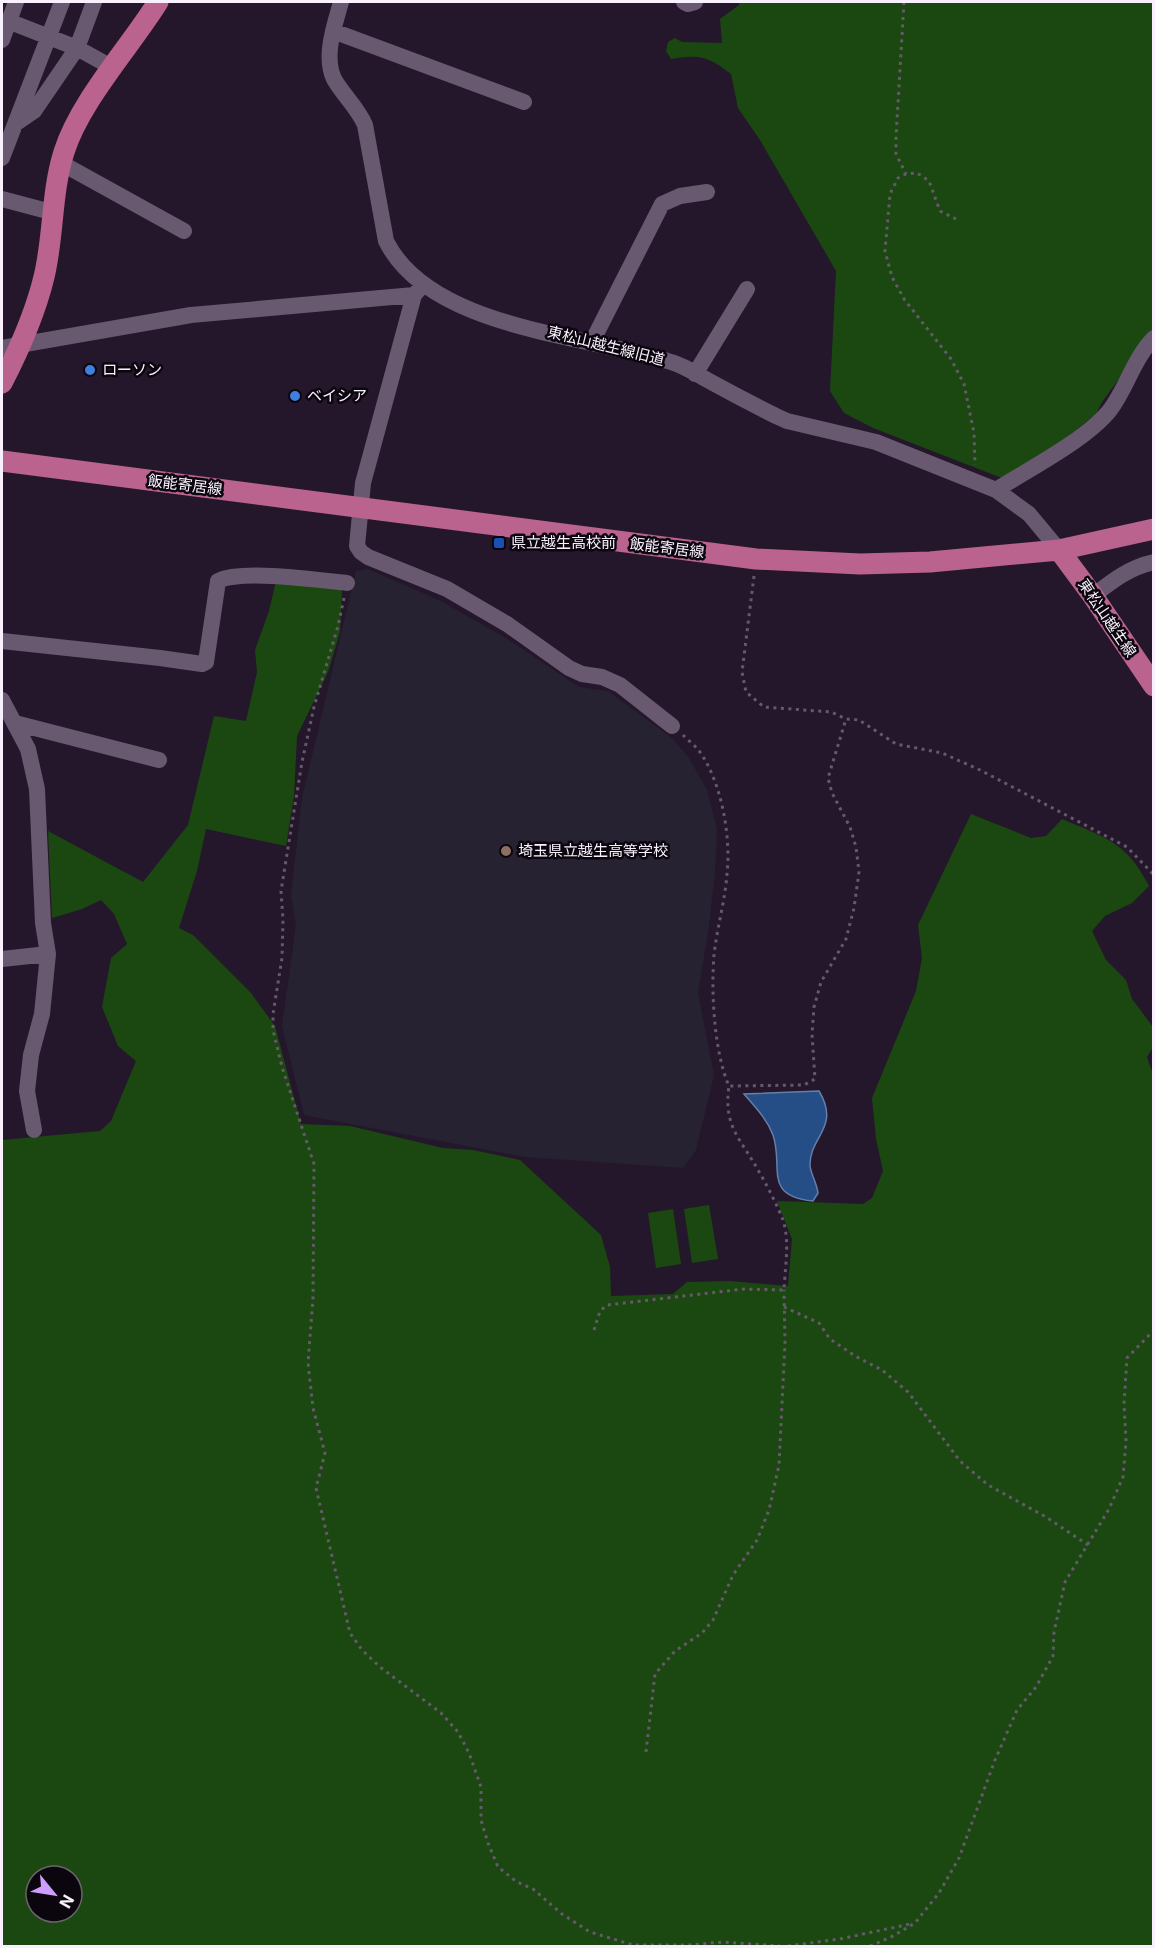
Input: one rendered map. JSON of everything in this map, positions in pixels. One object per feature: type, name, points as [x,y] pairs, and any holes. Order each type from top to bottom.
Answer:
[{"type":"main road","points":[[2,383],[11,346],[44,277],[51,212],[61,163],[72,132],[158,2]]},
{"type":"main road","name":"飯能寄居線","points":[[2,461],[756,559],[803,562],[895,564],[1059,550],[1154,529]]},
{"type":"main road","name":"東松山越生線","points":[[1059,550],[1154,686]]},
{"type":"street","points":[[2,40],[15,2]]},
{"type":"street","points":[[2,158],[62,2]]},
{"type":"street","points":[[15,124],[34,111],[77,48],[94,2]]},
{"type":"street","name":"東松山越生線旧道","points":[[341,2],[333,31],[330,69],[335,80],[362,117],[386,241],[418,290],[486,316],[520,326],[673,362],[787,421],[876,442],[996,490],[1029,514],[1059,550]]},
{"type":"street","points":[[684,2],[695,2]]},
{"type":"street","points":[[8,21],[77,48],[113,68]]},
{"type":"street","points":[[333,31],[524,102]]},
{"type":"street","points":[[61,163],[184,231]]},
{"type":"street","points":[[592,342],[662,204],[680,196],[707,192]]},
{"type":"street","points":[[2,199],[51,212]]},
{"type":"street","points":[[695,374],[747,289]]},
{"type":"street","points":[[11,346],[191,315],[418,290],[363,483],[357,546],[361,552],[384,564],[447,589],[507,624],[569,668],[582,674],[602,677],[620,686],[672,726]]},
{"type":"street","points":[[996,490],[1063,449],[1110,410],[1130,372],[1154,338]]},
{"type":"street","points":[[1093,596],[1123,574],[1140,565],[1154,562]]},
{"type":"street","points":[[2,641],[202,664],[206,662],[218,581],[225,577],[294,578],[347,583]]},
{"type":"street","points":[[2,700],[28,749],[37,789],[43,923],[48,954],[42,1014],[31,1055],[27,1091],[34,1130]]},
{"type":"street","points":[[15,723],[159,760]]},
{"type":"street","points":[[2,959],[48,954]]},
{"type":"path","points":[[904,2],[896,154],[906,174]]},
{"type":"path","points":[[956,219],[940,211],[929,180],[916,173],[906,174],[898,178],[890,194],[885,251],[892,277],[904,299],[951,359],[964,384],[974,433],[975,482]]},
{"type":"path","points":[[756,559],[742,672],[746,692],[765,707],[831,712],[859,720],[896,744],[942,753],[980,770],[1127,847],[1154,875]]},
{"type":"path","points":[[347,583],[302,762],[281,891],[282,958],[273,1014],[273,1029],[282,1067],[314,1164],[313,1298],[308,1363],[313,1408],[325,1453],[316,1488],[350,1633],[374,1662],[405,1688],[441,1713],[458,1732],[470,1753],[481,1787],[481,1820],[488,1843],[498,1867],[517,1882],[533,1889],[562,1914],[590,1932],[633,1945],[689,1945],[723,1942],[780,1947]]},
{"type":"path","points":[[729,1086],[804,1085],[815,1079],[812,1034],[814,1007],[821,982],[846,939],[860,872],[850,827],[832,793],[828,778],[846,718]]},
{"type":"path","points":[[646,1752],[655,1674],[675,1652],[702,1633],[713,1620],[733,1575],[757,1540],[769,1510],[779,1465],[785,1343],[786,1241],[783,1221],[758,1169],[734,1132],[727,1099],[729,1086],[722,1070],[712,992],[714,954],[728,873],[725,825],[720,796],[712,773],[701,753],[672,726]]},
{"type":"path","points":[[594,1330],[600,1311],[607,1305],[744,1289],[784,1290]]},
{"type":"path","points":[[784,1307],[819,1323],[830,1339],[855,1356],[882,1370],[908,1392],[960,1461],[988,1485],[1046,1517],[1088,1545]]},
{"type":"path","points":[[870,1947],[915,1923],[939,1893],[959,1858],[995,1760],[1017,1710],[1036,1687],[1053,1656],[1054,1632],[1065,1582],[1109,1509],[1123,1477],[1127,1358],[1154,1330]]},
{"type":"path","points":[[788,1947],[915,1923]]},
{"type":"shaded area","name":"埼玉県立越生高等学校","points":[[368,569],[441,601],[509,640],[579,687],[608,691],[673,739],[689,758],[707,790],[717,829],[715,873],[698,993],[714,1075],[696,1150],[683,1168],[524,1157],[304,1115],[282,1026],[296,925],[291,896],[302,798],[356,571]]},
{"type":"green space","points":[[739,2],[1153,2],[1153,332],[1102,402],[1096,414],[1065,439],[1002,478],[873,428],[844,413],[830,391],[836,271],[760,140],[738,108],[731,74],[710,60],[697,57],[671,59],[666,51],[668,42],[675,38],[682,42],[722,43],[720,19],[739,5]]},
{"type":"green space","points":[[277,577],[342,588],[340,632],[328,672],[297,736],[294,796],[286,846],[206,829],[197,871],[179,928],[193,935],[251,993],[275,1026],[301,1124],[350,1126],[443,1148],[473,1150],[520,1160],[601,1235],[610,1267],[611,1296],[673,1294],[687,1282],[730,1281],[788,1286],[792,1239],[777,1201],[863,1204],[872,1198],[883,1171],[876,1139],[872,1098],[916,991],[922,958],[918,925],[971,814],[1031,838],[1046,836],[1062,819],[1113,843],[1123,850],[1141,871],[1149,886],[1132,903],[1105,916],[1092,931],[1106,960],[1126,980],[1132,999],[1153,1027],[1153,1047],[1147,1057],[1154,1077],[1153,1946],[2,1946],[2,1140],[100,1131],[111,1121],[136,1061],[118,1046],[102,1007],[111,958],[127,944],[114,914],[101,900],[82,909],[52,918],[48,831],[143,882],[188,825],[214,716],[246,721],[257,672],[255,650],[269,611]]},
{"type":"green space","points":[[709,1205],[718,1259],[692,1263],[684,1209]]},
{"type":"green space","points":[[673,1209],[681,1264],[656,1268],[648,1213]]},
{"type":"water","points":[[819,1091],[827,1114],[826,1123],[811,1156],[810,1166],[818,1193],[813,1201],[797,1198],[787,1193],[781,1186],[773,1135],[764,1118],[744,1094]]},
{"type":"place","name":"ローソン","points":[[90,370]]},
{"type":"place","name":"ベイシア","points":[[295,396]]},
{"type":"place","name":"県立越生高校前","points":[[499,543]]},
{"type":"place","name":"埼玉県立越生高等学校","points":[[506,851]]}]
